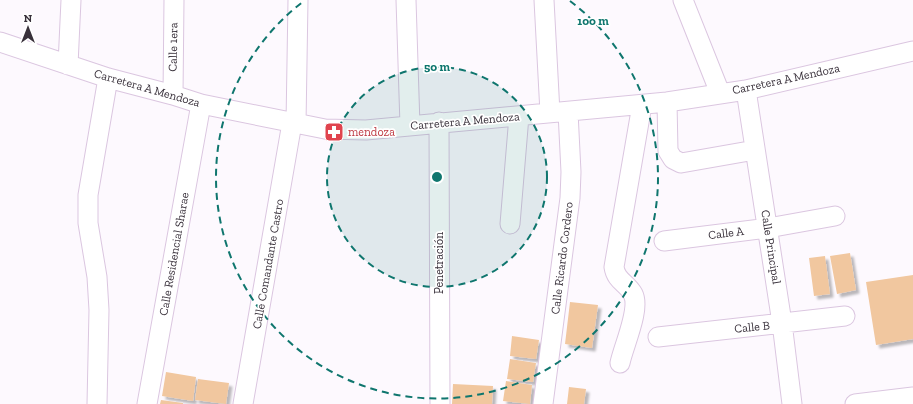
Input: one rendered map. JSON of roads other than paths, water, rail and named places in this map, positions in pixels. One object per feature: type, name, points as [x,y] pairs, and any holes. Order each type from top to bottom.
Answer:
[{"type":"street","points":[[68,65],[70,0]]},
{"type":"street","name":"Calle 1era","points":[[173,95],[174,0]]},
{"type":"street","name":"Calle Comandante Castro","points":[[243,404],[294,123],[298,0]]},
{"type":"street","points":[[406,0],[410,126]]},
{"type":"street","points":[[544,0],[550,113]]},
{"type":"street","points":[[683,0],[720,93]]},
{"type":"street","name":"Carretera A Mendoza","points":[[0,42],[108,78],[201,104],[325,129],[352,130],[366,130],[439,122],[568,112],[667,102],[746,90],[913,51]]},
{"type":"street","points":[[97,404],[99,310],[98,277],[88,223],[88,195],[108,78]]},
{"type":"street","name":"Calle Principal","points":[[746,90],[782,323],[792,404]]},
{"type":"street","points":[[667,102],[668,152],[673,159],[681,163],[755,150]]},
{"type":"street","name":"Calle Residencial Sharae","points":[[147,404],[201,104]]},
{"type":"street","points":[[620,363],[632,322],[634,296],[615,274],[614,267],[642,105]]},
{"type":"street","name":"Calle Ricardo Cordero","points":[[543,404],[570,198],[571,172],[568,112]]},
{"type":"street","points":[[510,224],[519,116]]},
{"type":"street","name":"Penetración","points":[[439,122],[440,404]]},
{"type":"street","name":"Calle A","points":[[664,240],[768,228],[835,216]]},
{"type":"street","name":"Calle B","points":[[658,337],[845,316]]},
{"type":"street","points":[[858,404],[913,397]]},
{"type":"place","name":"mendoza","points":[[334,132]]}]
